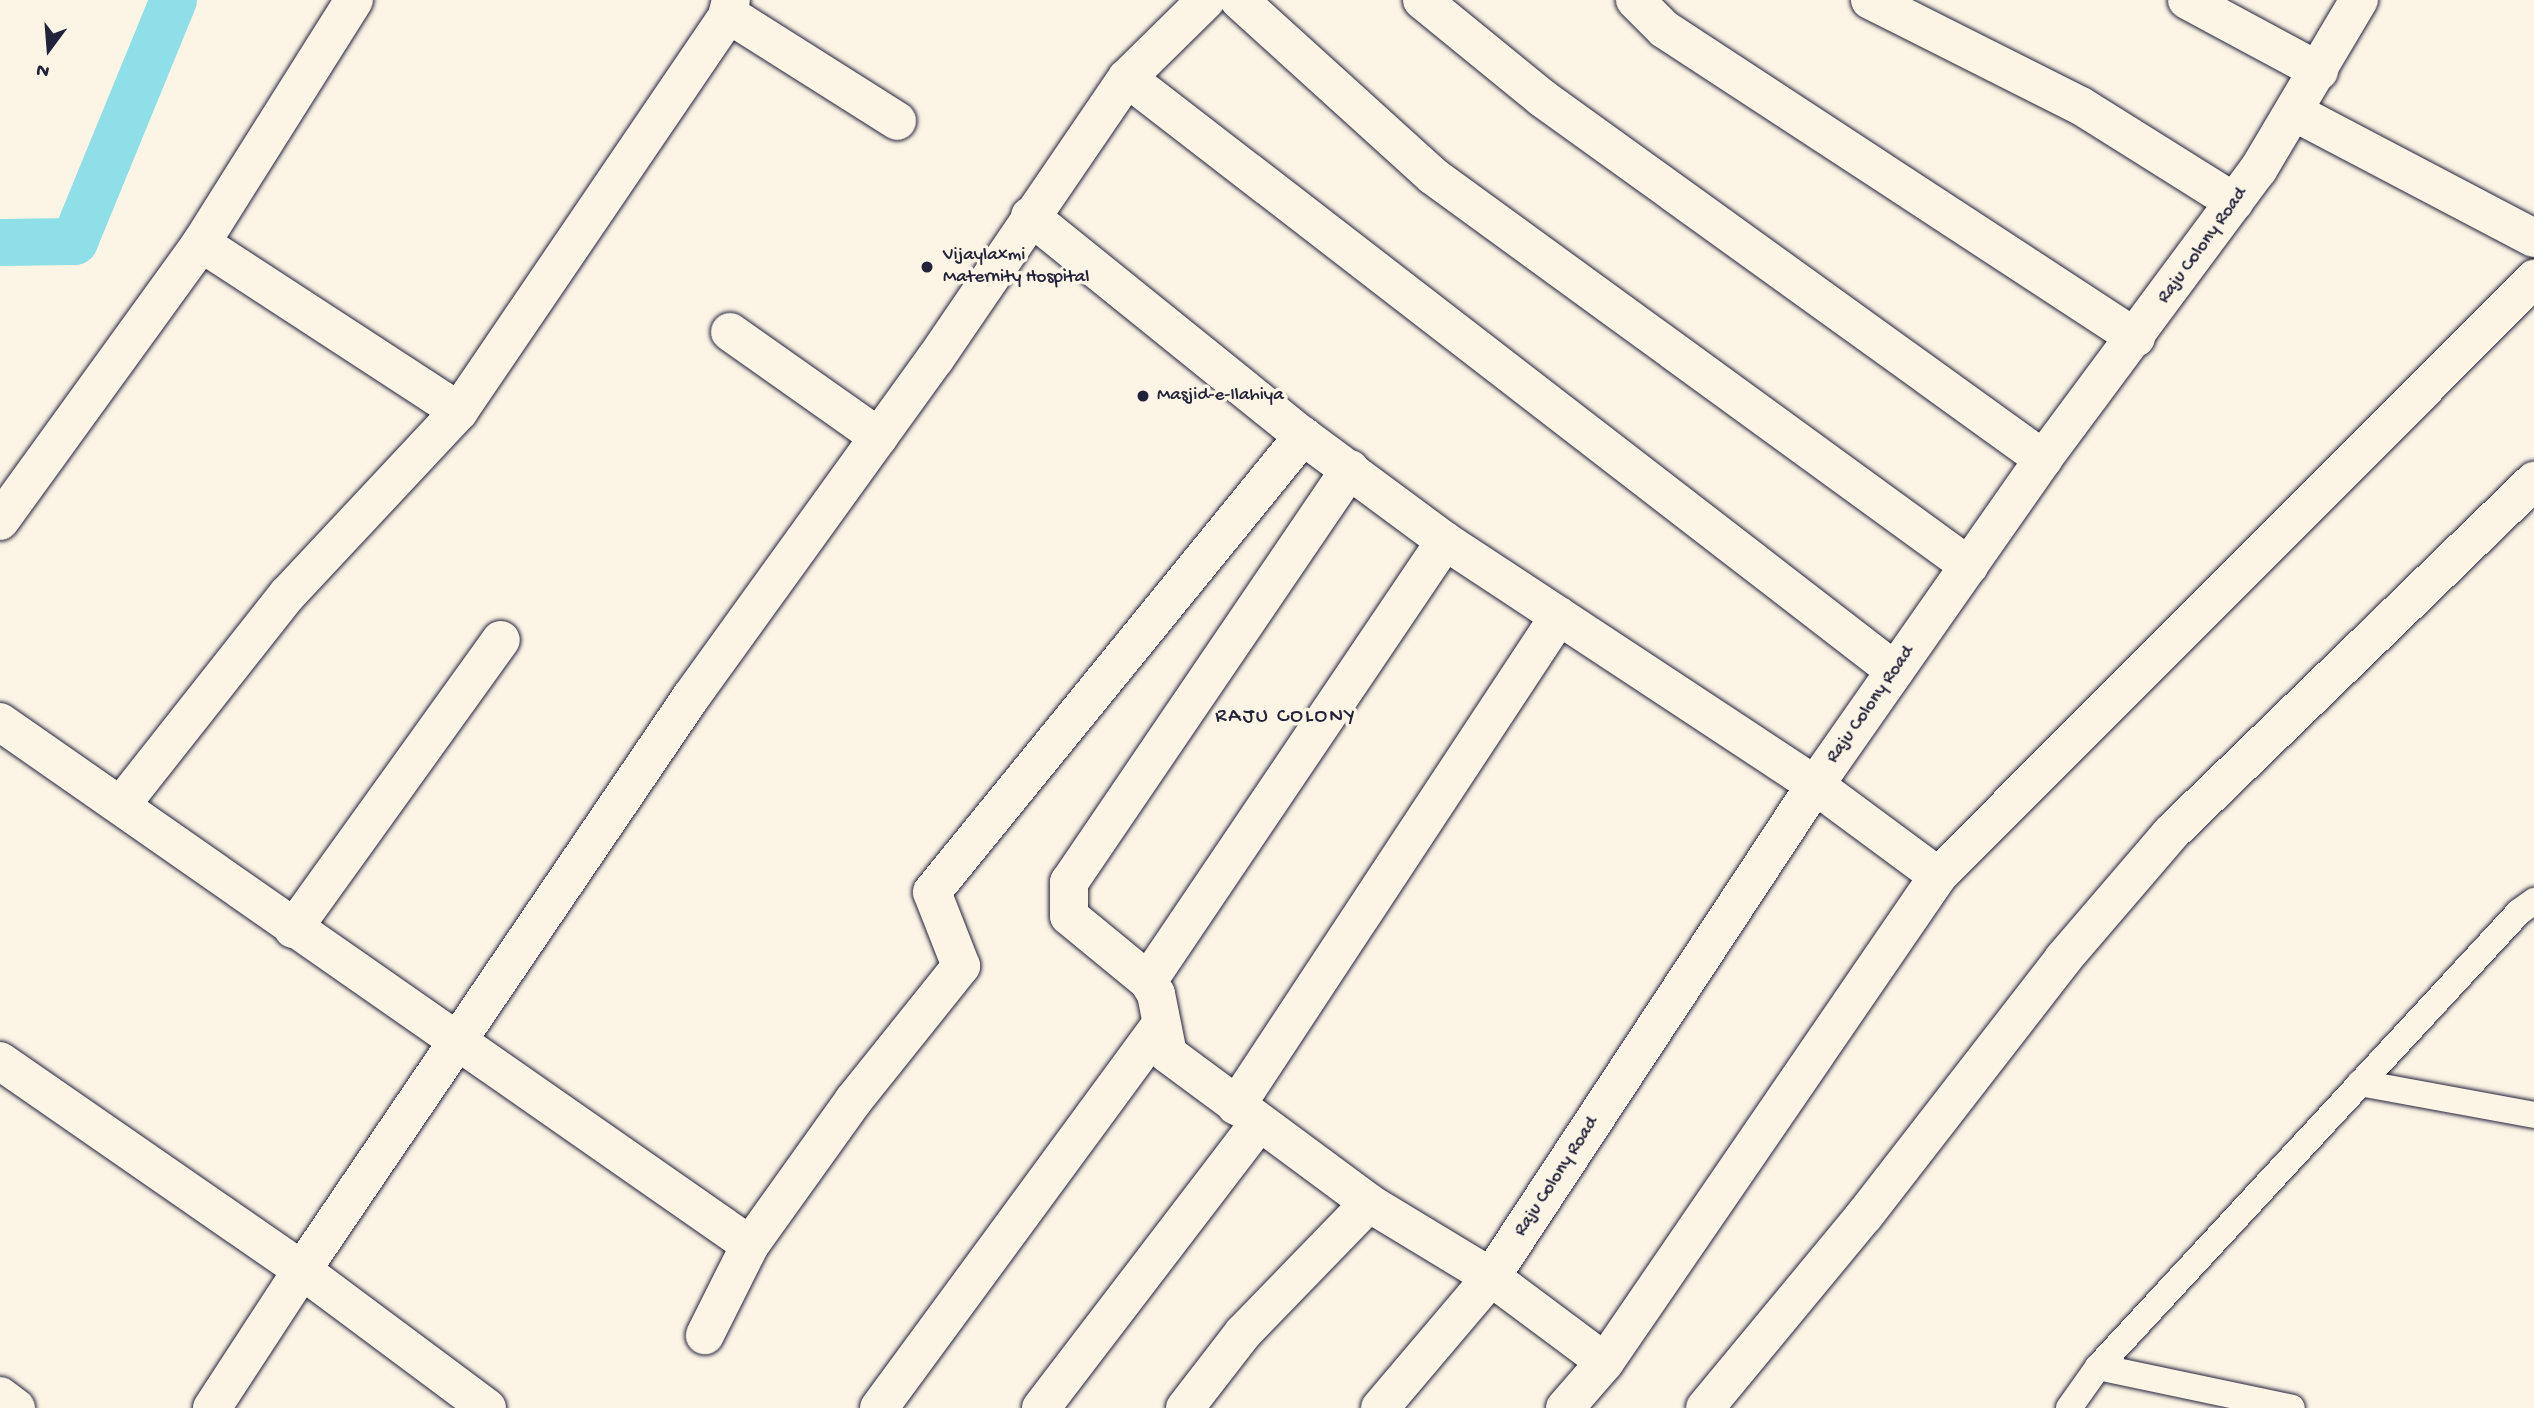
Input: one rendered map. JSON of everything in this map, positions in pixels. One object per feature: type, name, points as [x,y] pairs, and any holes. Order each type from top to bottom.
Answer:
[{"type":"street","points":[[0,521],[201,243],[354,0]]},
{"type":"street","points":[[212,1408],[302,1270],[458,1044],[691,697],[879,437],[1126,78],[1206,0]]},
{"type":"street","points":[[1238,0],[1433,176],[1969,566]]},
{"type":"street","points":[[1422,0],[1542,98],[2043,458]]},
{"type":"street","points":[[1634,0],[1664,29],[2136,338]]},
{"type":"street","points":[[1870,0],[2081,106],[2234,202]]},
{"type":"street","points":[[2187,0],[2319,71]]},
{"type":"street","name":"Raju Colony Road","points":[[1380,1408],[1491,1278],[1815,785],[2043,458],[2136,338],[2234,202],[2294,112],[2359,0]]},
{"type":"street","points":[[121,805],[287,594],[459,411],[730,7],[897,121]]},
{"type":"street","points":[[1126,78],[1895,671]]},
{"type":"street","points":[[2294,112],[2534,238]]},
{"type":"street","points":[[1030,216],[1303,436],[1445,541],[1815,785],[1938,876]]},
{"type":"street","points":[[201,243],[459,411]]},
{"type":"street","points":[[1565,1408],[1605,1363],[1938,876],[2534,279]]},
{"type":"street","points":[[730,332],[879,437]]},
{"type":"street","points":[[705,1335],[750,1245],[853,1101],[961,966],[932,892],[1303,436]]},
{"type":"street","points":[[1350,469],[1069,882],[1069,916],[1148,981],[1156,994],[1160,1025],[1168,1054],[1369,1203],[1491,1278],[1605,1363]]},
{"type":"street","points":[[1705,1408],[1864,1216],[2063,959],[2171,834],[2534,481]]},
{"type":"street","points":[[1148,981],[1445,541]]},
{"type":"street","points":[[1041,1408],[1248,1115],[1559,616]]},
{"type":"street","points":[[293,929],[501,640]]},
{"type":"street","points":[[0,722],[293,929],[750,1245]]},
{"type":"street","points":[[879,1408],[1160,1025]]},
{"type":"street","points":[[0,1061],[302,1270],[487,1408]]},
{"type":"street","points":[[1185,1408],[1243,1333],[1369,1203]]},
{"type":"street","points":[[0,1396],[16,1408]]},
{"type":"lane","points":[[2069,1408],[2098,1367],[2360,1083],[2534,901]]},
{"type":"lane","points":[[2360,1083],[2534,1115]]},
{"type":"lane","points":[[2098,1367],[2292,1408]]},
{"type":"waterway","points":[[0,242],[74,241],[173,0]]},
{"type":"place","name":"Vijaylaxmi Maternity Hospital","points":[[927,267]]},
{"type":"place","name":"Masjid-e-Ilahiya","points":[[1143,396]]},
{"type":"district","name":"RAJU COLONY","points":[[1286,718]]}]
